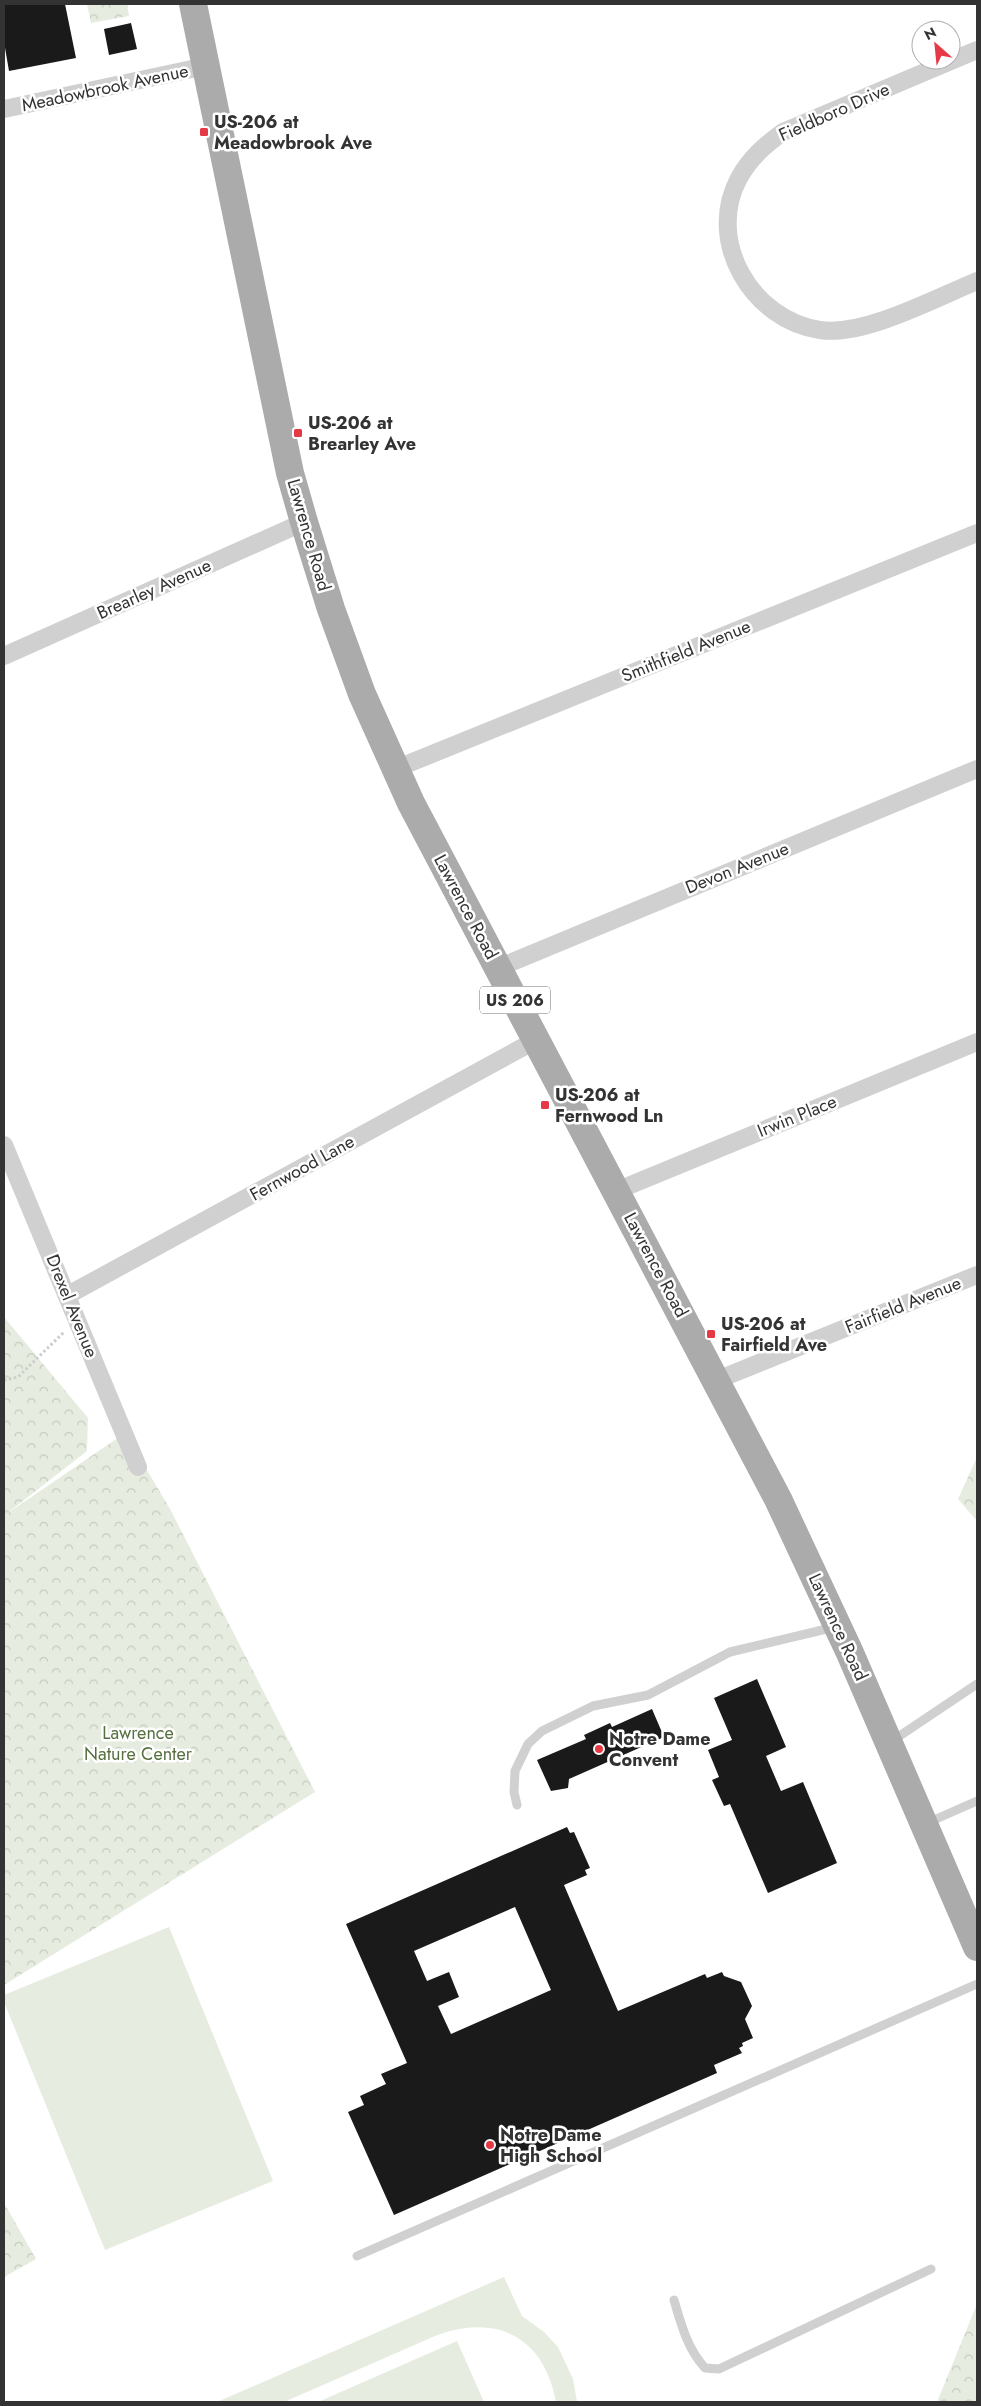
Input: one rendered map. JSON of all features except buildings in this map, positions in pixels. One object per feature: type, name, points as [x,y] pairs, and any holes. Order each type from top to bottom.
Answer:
[{"type":"main road","name":"Lawrence Road","points":[[193,4],[290,473],[331,609],[362,694],[395,769],[778,1499],[838,1626],[976,1940]]},
{"type":"street","name":"Fieldboro Drive","points":[[977,50],[783,132],[765,144],[750,161],[738,180],[728,219],[729,241],[745,282],[759,300],[776,314],[805,327],[845,331],[866,327],[977,281]]},
{"type":"street","name":"Meadowbrook Avenue","points":[[4,107],[206,66]]},
{"type":"street","name":"Brearley Avenue","points":[[4,656],[304,522]]},
{"type":"street","name":"Smithfield Avenue","points":[[395,769],[977,533]]},
{"type":"street","name":"Devon Avenue","points":[[498,968],[977,769]]},
{"type":"street","name":"Fernwood Lane","points":[[68,1295],[536,1040]]},
{"type":"street","name":"Irwin Place","points":[[616,1191],[977,1042]]},
{"type":"street","name":"Drexel Avenue","points":[[4,1145],[138,1467]]},
{"type":"street","name":"Fairfield Avenue","points":[[717,1380],[977,1275]]},
{"type":"lane","points":[[517,1805],[514,1792],[515,1771],[528,1744],[542,1731],[593,1706],[648,1695],[730,1652],[838,1626]]},
{"type":"lane","points":[[890,1742],[977,1684]]},
{"type":"lane","points":[[925,1824],[977,1801]]},
{"type":"lane","points":[[357,2256],[977,1984]]},
{"type":"lane","points":[[674,2300],[683,2331],[695,2357],[705,2368],[719,2369],[931,2269]]},
{"type":"path","points":[[4,1380],[18,1377],[77,1320]]},
{"type":"green space","points":[[87,4],[127,4],[129,16],[91,23]]},
{"type":"green space","name":"Lawrence Nature Center","points":[[4,1317],[88,1418],[87,1451],[5,1515],[125,1433],[170,1509],[315,1792],[4,1985]]},
{"type":"green space","points":[[977,1457],[977,1521],[958,1499]]},
{"type":"green space","points":[[169,1927],[273,2181],[105,2250],[4,2002],[4,1995]]},
{"type":"green space","points":[[4,2203],[36,2259],[4,2277]]},
{"type":"green space","points":[[504,2277],[522,2316],[544,2332],[558,2347],[573,2379],[577,2402],[556,2402],[550,2379],[541,2361],[529,2346],[514,2336],[497,2329],[478,2327],[435,2336],[284,2402],[217,2402]]},
{"type":"green space","points":[[977,2304],[977,2402],[937,2402]]},
{"type":"green space","points":[[457,2341],[484,2402],[318,2402]]},
{"type":"place","name":"US-206 at Meadowbrook Ave","points":[[204,132]]},
{"type":"place","name":"US-206 at Brearley Ave","points":[[298,433]]},
{"type":"place","name":"US-206 at Fernwood Ln","points":[[545,1105]]},
{"type":"place","name":"US-206 at Fairfield Ave","points":[[711,1334]]},
{"type":"place","name":"Notre Dame Convent","points":[[599,1749]]},
{"type":"place","name":"Notre Dame High School","points":[[490,2145]]}]
